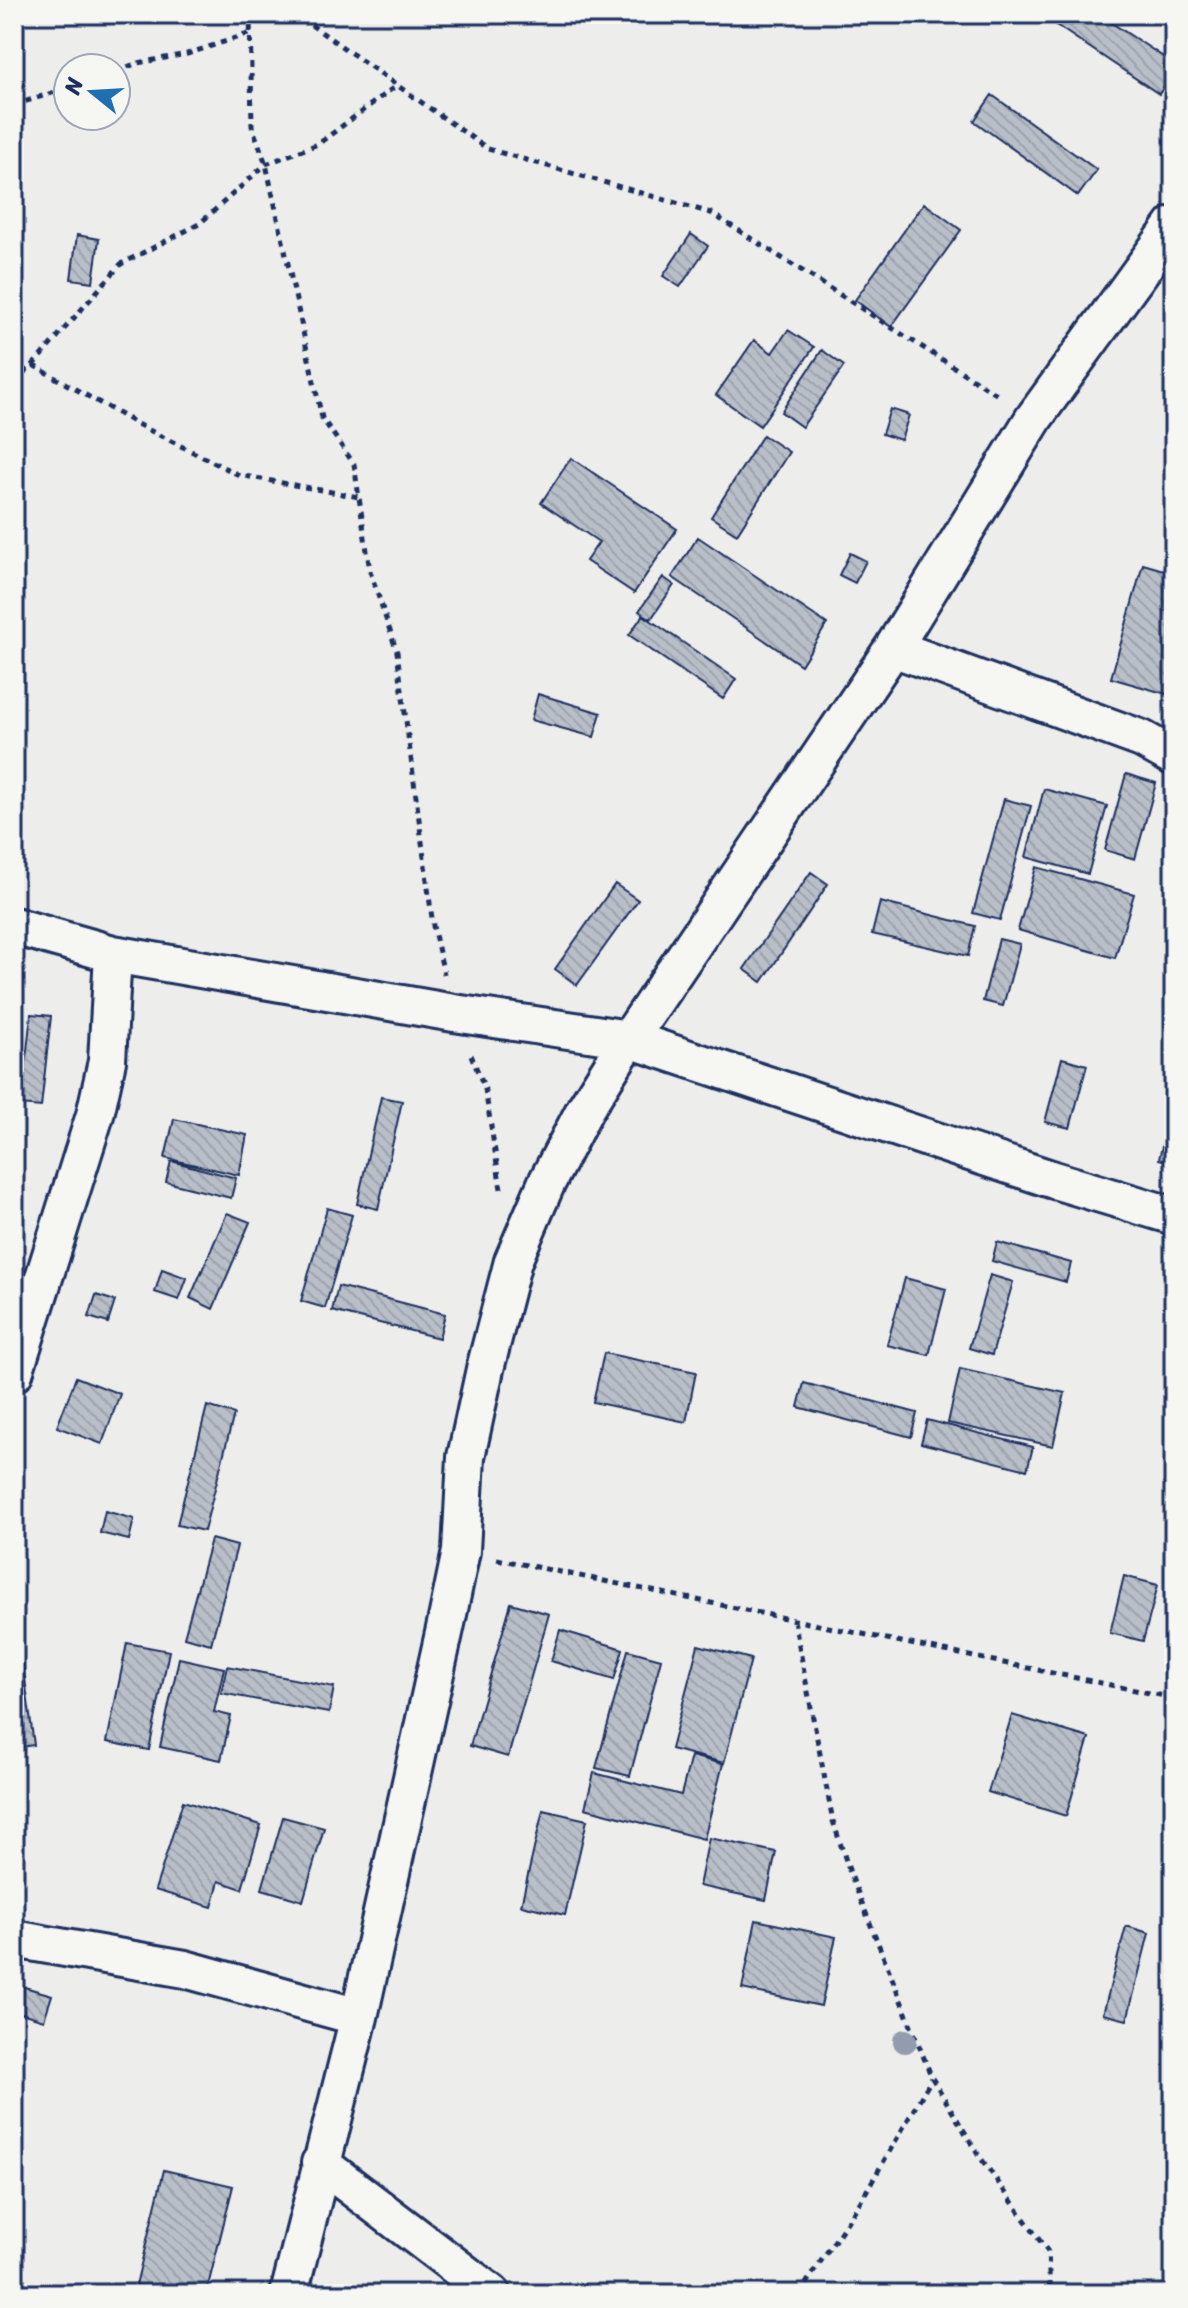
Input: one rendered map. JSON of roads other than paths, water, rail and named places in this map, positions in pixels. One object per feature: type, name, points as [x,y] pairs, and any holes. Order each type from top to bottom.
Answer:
[{"type":"street","points":[[289,2294],[359,2017],[461,1551],[466,1457],[513,1261],[546,1184],[585,1109],[629,1039],[893,648],[1034,418],[1174,225]]},
{"type":"street","points":[[893,648],[1142,739],[1174,757]]},
{"type":"street","points":[[14,926],[113,954],[454,1013],[629,1039],[1039,1175],[1174,1216]]},
{"type":"street","points":[[14,1373],[95,1115],[107,1061],[113,954]]},
{"type":"street","points":[[14,1939],[185,1969],[359,2017]]},
{"type":"street","points":[[320,2163],[492,2294]]}]
